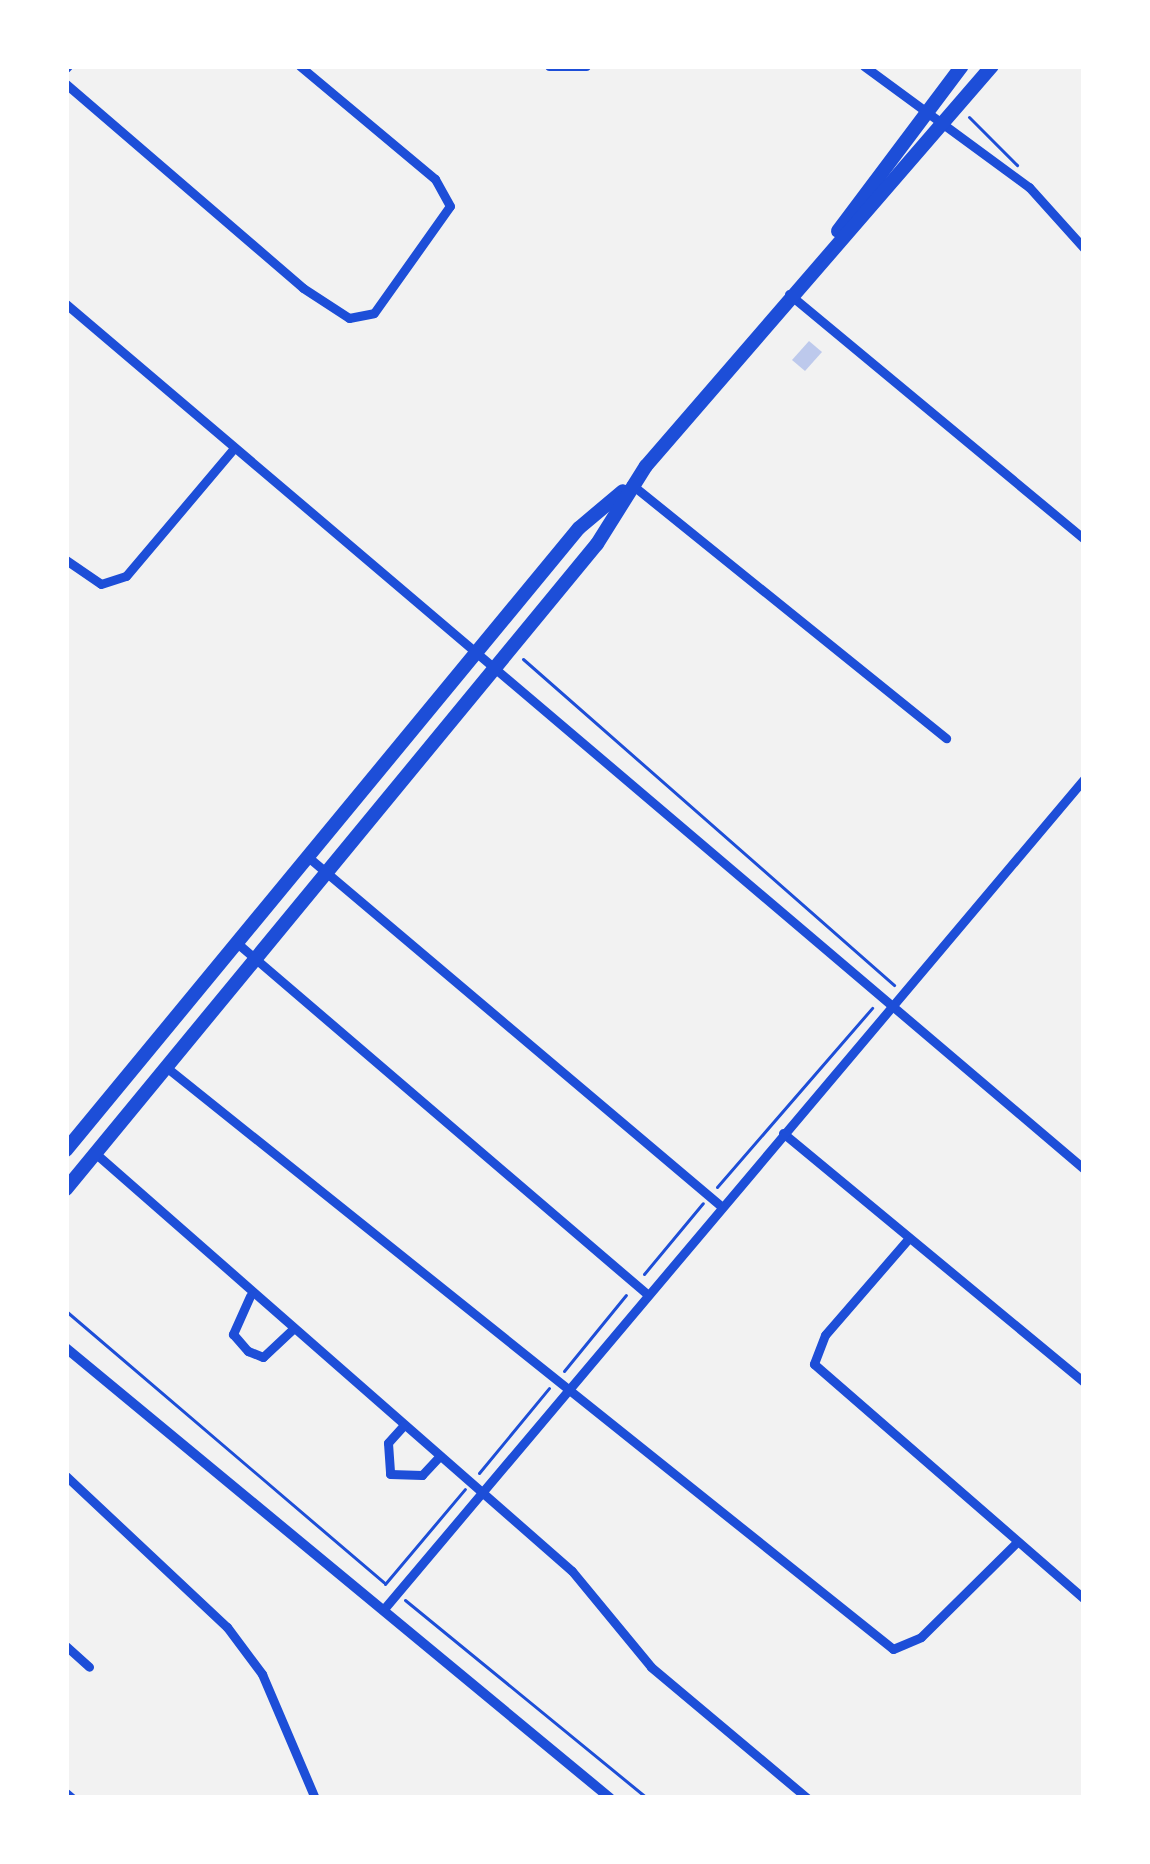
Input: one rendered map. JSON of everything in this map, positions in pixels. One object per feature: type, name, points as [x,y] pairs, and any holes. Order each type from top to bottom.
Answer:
[{"type":"main road","points":[[66,1189],[500,664],[632,484],[829,245],[924,111],[962,66]]},
{"type":"main road","points":[[829,245],[945,124],[992,66]]},
{"type":"main road","points":[[66,1150],[579,528],[632,484]]},
{"type":"street","points":[[66,84],[303,288],[349,318],[374,313],[451,206],[435,179],[300,66]]},
{"type":"street","points":[[549,66],[586,66]]},
{"type":"street","points":[[864,66],[1037,193],[1084,248]]},
{"type":"street","points":[[789,294],[1084,539]]},
{"type":"street","points":[[66,304],[500,664],[1084,1169]]},
{"type":"street","points":[[68,566],[101,584],[127,576],[234,448]]},
{"type":"street","points":[[632,484],[946,738]]},
{"type":"street","points":[[383,1610],[1084,778]]},
{"type":"street","points":[[308,857],[721,1206]]},
{"type":"street","points":[[237,943],[647,1294]]},
{"type":"street","points":[[166,1067],[566,1392],[893,1649],[921,1637],[1016,1544]]},
{"type":"street","points":[[783,1133],[1084,1382]]},
{"type":"street","points":[[95,1154],[250,1295],[295,1328],[572,1571],[651,1667],[807,1798]]},
{"type":"street","points":[[909,1238],[825,1335],[814,1364],[1084,1599]]},
{"type":"street","points":[[250,1295],[233,1334],[248,1351],[263,1357],[295,1328]]},
{"type":"street","points":[[66,1348],[610,1798]]},
{"type":"street","points":[[404,1425],[388,1443],[390,1474],[422,1475],[440,1456]]},
{"type":"street","points":[[66,1476],[227,1627],[262,1674],[315,1798]]},
{"type":"street","points":[[66,1646],[89,1666]]},
{"type":"path","points":[[968,116],[1017,162]]},
{"type":"path","points":[[523,660],[891,982]]},
{"type":"path","points":[[718,1186],[872,1009]]},
{"type":"path","points":[[645,1273],[702,1205]]},
{"type":"path","points":[[561,1375],[628,1294]]},
{"type":"path","points":[[66,1311],[386,1584],[461,1493]]},
{"type":"path","points":[[479,1473],[543,1395]]},
{"type":"path","points":[[406,1601],[647,1798]]},
{"type":"building","points":[[809,341],[822,352],[805,371],[792,360]]}]
